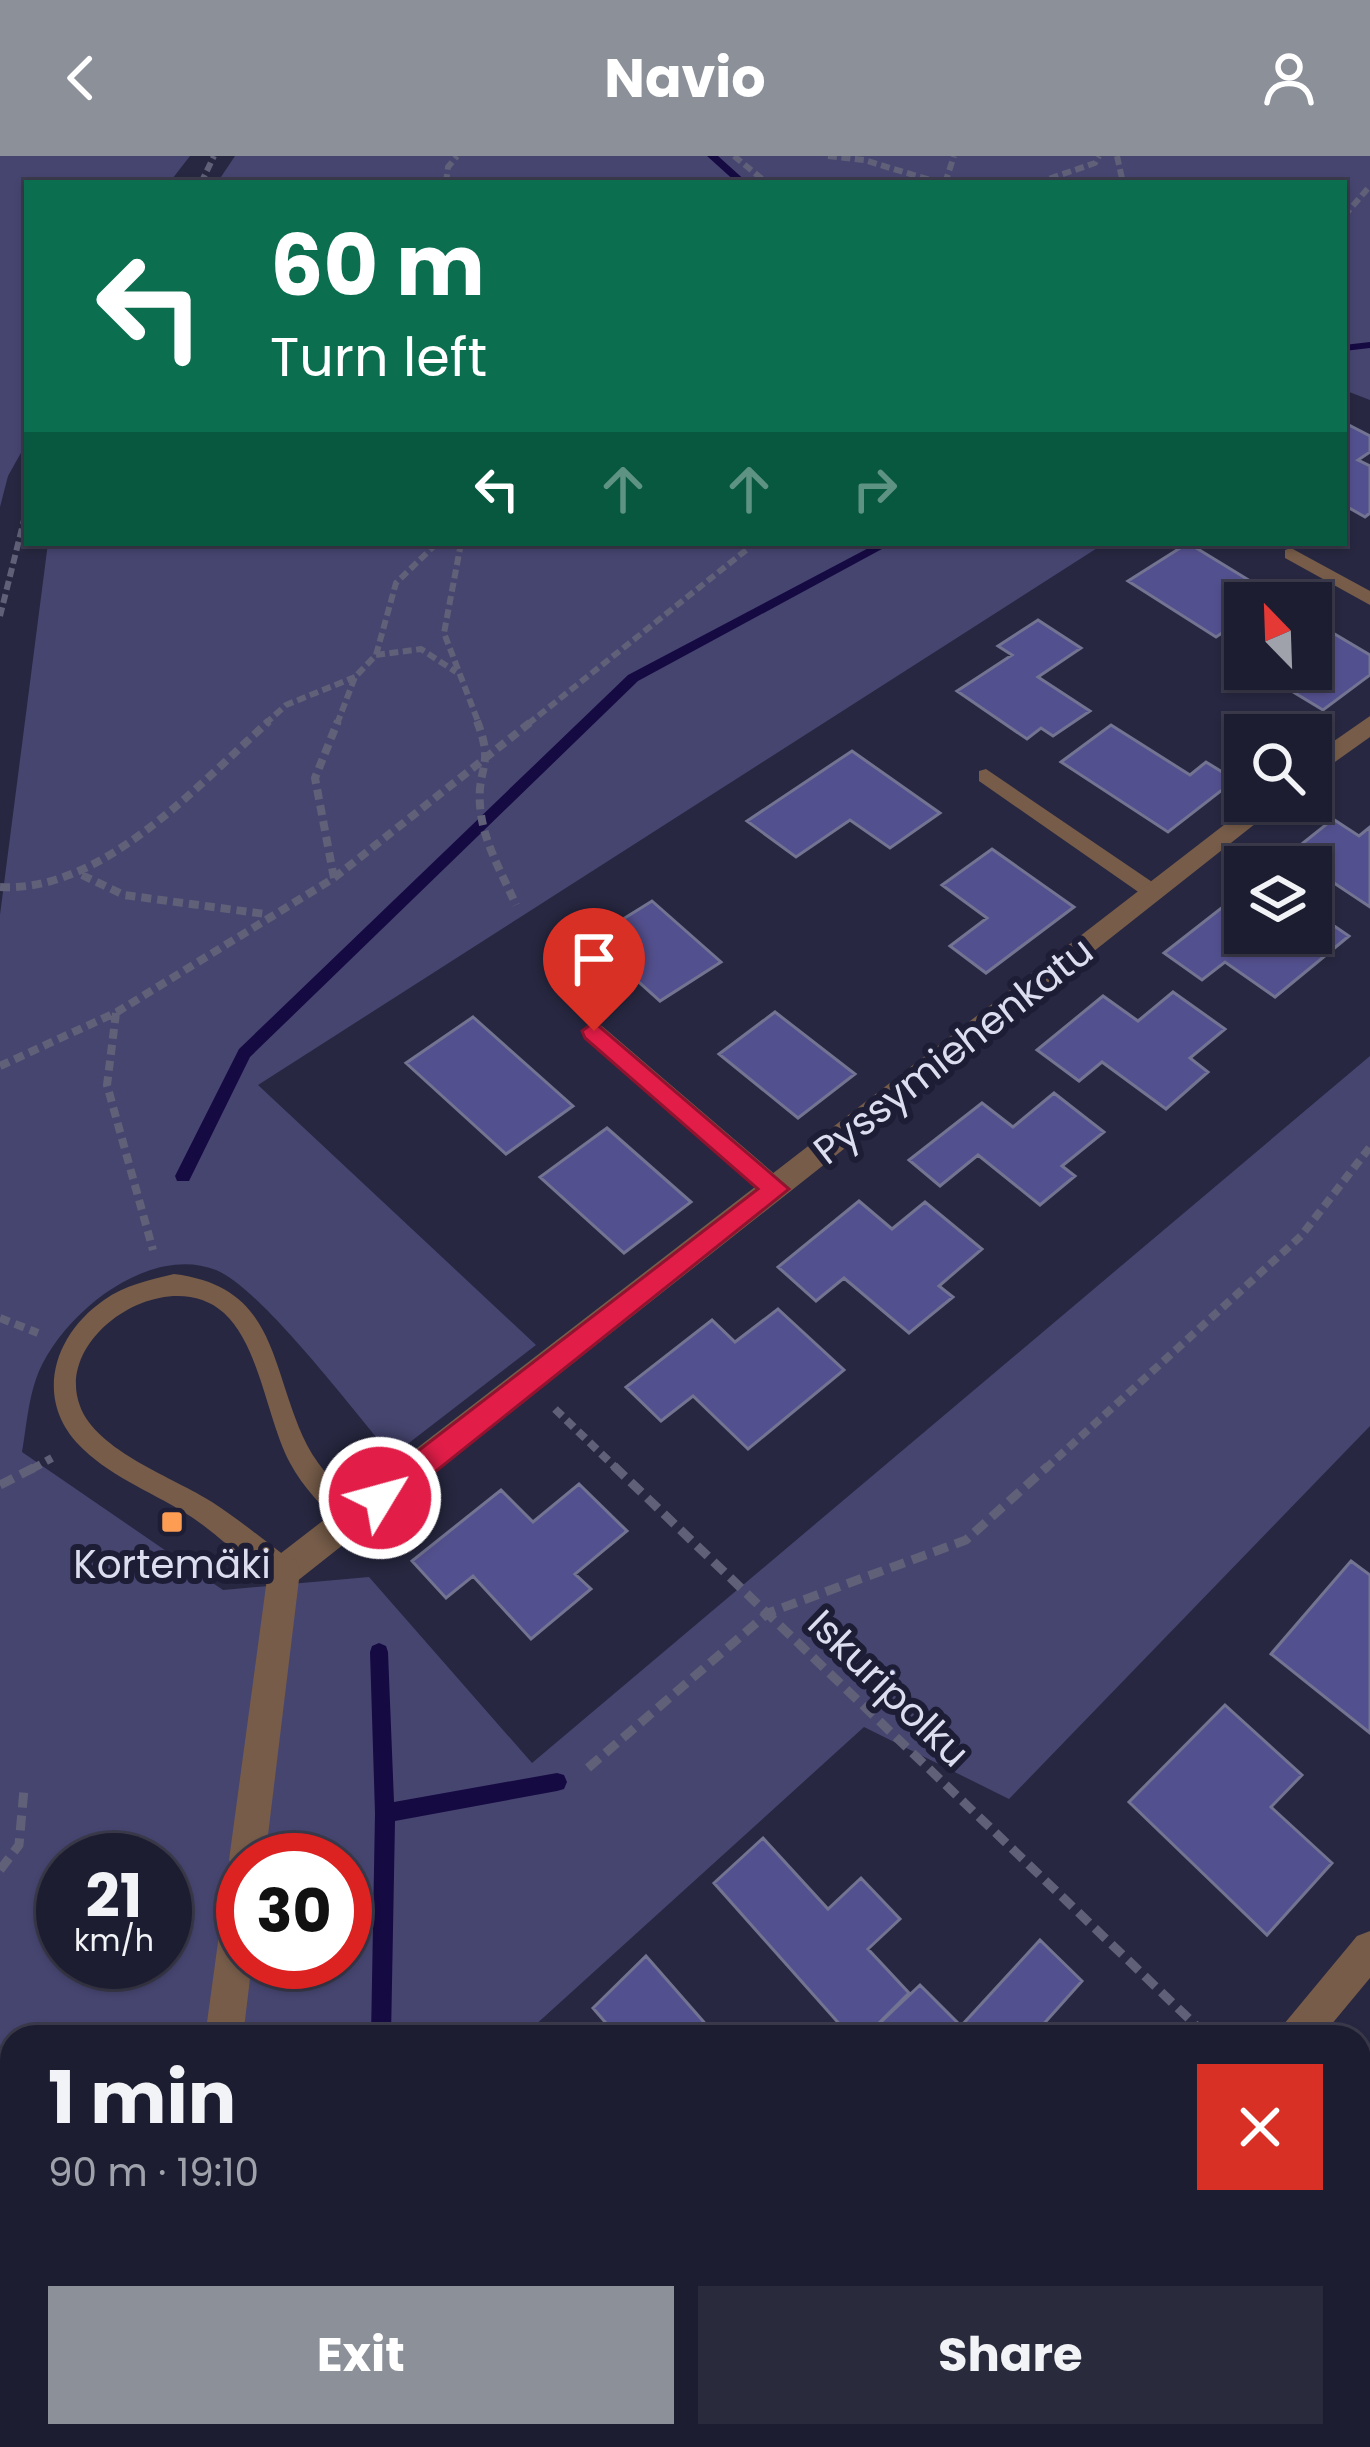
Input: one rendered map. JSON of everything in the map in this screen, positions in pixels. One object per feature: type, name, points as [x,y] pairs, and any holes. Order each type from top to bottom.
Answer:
[{"type":"street","points":[[1332,754],[1370,724]]},
{"type":"street","name":"Pyssymiehenkatu","points":[[284,1571],[1245,822]]},
{"type":"street","points":[[250,1833],[284,1571]]},
{"type":"street","points":[[1307,2025],[1370,1949]]},
{"type":"street","points":[[226,2025],[230,1989]]},
{"type":"lane","points":[[1291,554],[1370,599]]},
{"type":"lane","points":[[986,776],[1154,893]]},
{"type":"lane","points":[[594,1031],[776,1189]]},
{"type":"lane","points":[[284,1571],[202,1509],[88,1440],[66,1405],[62,1379],[80,1340],[109,1307],[164,1283],[200,1284],[234,1306],[300,1458],[350,1520]]},
{"type":"path","points":[[734,156],[763,180]]},
{"type":"path","points":[[828,156],[864,160],[932,180]]},
{"type":"path","points":[[1046,180],[1095,163],[1100,156]]},
{"type":"path","points":[[1347,213],[1370,186]]},
{"type":"path","points":[[0,616],[24,520]]},
{"type":"path","points":[[334,878],[315,778],[356,677],[376,655],[396,583],[433,546]]},
{"type":"path","points":[[460,546],[444,633],[489,751],[478,802],[488,842],[516,905]]},
{"type":"path","points":[[0,1066],[117,1012],[334,878],[751,546]]},
{"type":"path","points":[[376,655],[422,649],[456,672]]},
{"type":"path","points":[[0,886],[18,888],[80,874],[170,810],[286,706],[356,677]]},
{"type":"path","points":[[80,874],[124,895],[268,915]]},
{"type":"path","points":[[117,1012],[107,1084],[164,1283]]},
{"type":"path","points":[[588,1768],[768,1613],[966,1540],[1301,1236],[1370,1147]]},
{"type":"path","name":"Iskuripolku","points":[[528,1383],[1196,2025]]},
{"type":"path","points":[[0,1485],[88,1440]]},
{"type":"path","points":[[0,1870],[19,1844],[24,1789]]},
{"type":"shaded area","points":[[0,156],[190,156],[171,180],[24,180],[24,447],[8,476],[0,507]]},
{"type":"shaded area","points":[[235,156],[1370,156],[1370,400],[1347,391],[1347,180],[219,180]]},
{"type":"shaded area","points":[[48,546],[1100,546],[258,1085],[536,1345],[392,1456],[257,1301],[216,1270],[189,1264],[135,1276],[108,1291],[64,1332],[36,1379],[22,1452],[223,1590],[369,1577],[532,1763],[1370,1056],[1370,1426],[1009,1799],[864,1727],[535,2025],[0,2025],[0,915]]},
{"type":"building","points":[[1347,424],[1370,436],[1370,452],[1358,460],[1370,466],[1370,513],[1365,517],[1347,507]]},
{"type":"building","points":[[1183,546],[1193,546],[1252,582],[1224,582],[1224,632],[1216,637],[1128,581]]},
{"type":"building","points":[[1038,620],[1081,648],[1038,677],[1090,711],[1053,736],[1041,728],[1027,739],[957,691],[1012,655],[998,646]]},
{"type":"building","points":[[1332,632],[1370,655],[1370,675],[1323,710],[1295,693],[1332,690]]},
{"type":"building","points":[[1111,725],[1190,775],[1206,762],[1224,773],[1224,789],[1168,832],[1061,762]]},
{"type":"building","points":[[852,751],[940,813],[890,848],[850,820],[796,857],[747,821]]},
{"type":"building","points":[[1332,820],[1359,836],[1370,827],[1370,907],[1332,882],[1332,846],[1299,846]]},
{"type":"building","points":[[992,849],[1074,907],[986,973],[950,946],[987,918],[942,885]]},
{"type":"building","points":[[652,901],[721,962],[660,1001],[591,939]]},
{"type":"building","points":[[1224,906],[1224,954],[1327,954],[1275,997],[1225,962],[1202,980],[1164,953]]},
{"type":"building","points":[[1332,924],[1349,936],[1332,950]]},
{"type":"building","points":[[1173,992],[1225,1029],[1190,1058],[1208,1072],[1166,1109],[1102,1062],[1079,1081],[1037,1050],[1103,996],[1138,1021]]},
{"type":"building","points":[[775,1012],[855,1074],[798,1118],[719,1054]]},
{"type":"building","points":[[473,1017],[573,1106],[506,1154],[406,1063]]},
{"type":"building","points":[[1054,1093],[1104,1132],[1062,1166],[1075,1176],[1040,1205],[978,1155],[940,1186],[909,1160],[982,1103],[1013,1127]]},
{"type":"building","points":[[607,1128],[691,1202],[624,1253],[540,1177]]},
{"type":"building","points":[[859,1201],[892,1229],[925,1202],[982,1249],[939,1286],[953,1297],[909,1333],[844,1278],[816,1301],[778,1267]]},
{"type":"building","points":[[778,1309],[844,1370],[748,1449],[693,1396],[661,1421],[626,1387],[712,1320],[735,1342]]},
{"type":"building","points":[[579,1484],[627,1531],[575,1574],[591,1589],[531,1639],[473,1576],[446,1598],[412,1561],[501,1490],[533,1522]]},
{"type":"building","points":[[1351,1561],[1370,1575],[1370,1733],[1271,1654]]},
{"type":"building","points":[[1225,1705],[1302,1775],[1271,1807],[1332,1863],[1267,1935],[1129,1802]]},
{"type":"building","points":[[763,1838],[828,1909],[861,1878],[900,1919],[868,1949],[909,1993],[877,2025],[840,2025],[714,1883]]},
{"type":"building","points":[[1040,1940],[1082,1981],[1043,2025],[962,2025]]},
{"type":"building","points":[[646,1956],[706,2025],[608,2025],[593,2008]]},
{"type":"building","points":[[920,1985],[960,2025],[878,2025]]},
{"type":"waterway","points":[[712,156],[740,180]]},
{"type":"waterway","points":[[1347,348],[1370,345]]},
{"type":"waterway","points":[[183,1176],[244,1053],[633,678],[881,546]]},
{"type":"waterway","points":[[379,1652],[385,1813]]},
{"type":"waterway","points":[[385,1813],[557,1782]]},
{"type":"waterway","points":[[381,2025],[385,1813]]},
{"type":"place","name":"Kortemäki","points":[[172,1522]]},
{"type":"route","points":[[380,1498],[776,1189],[594,1031]]}]
